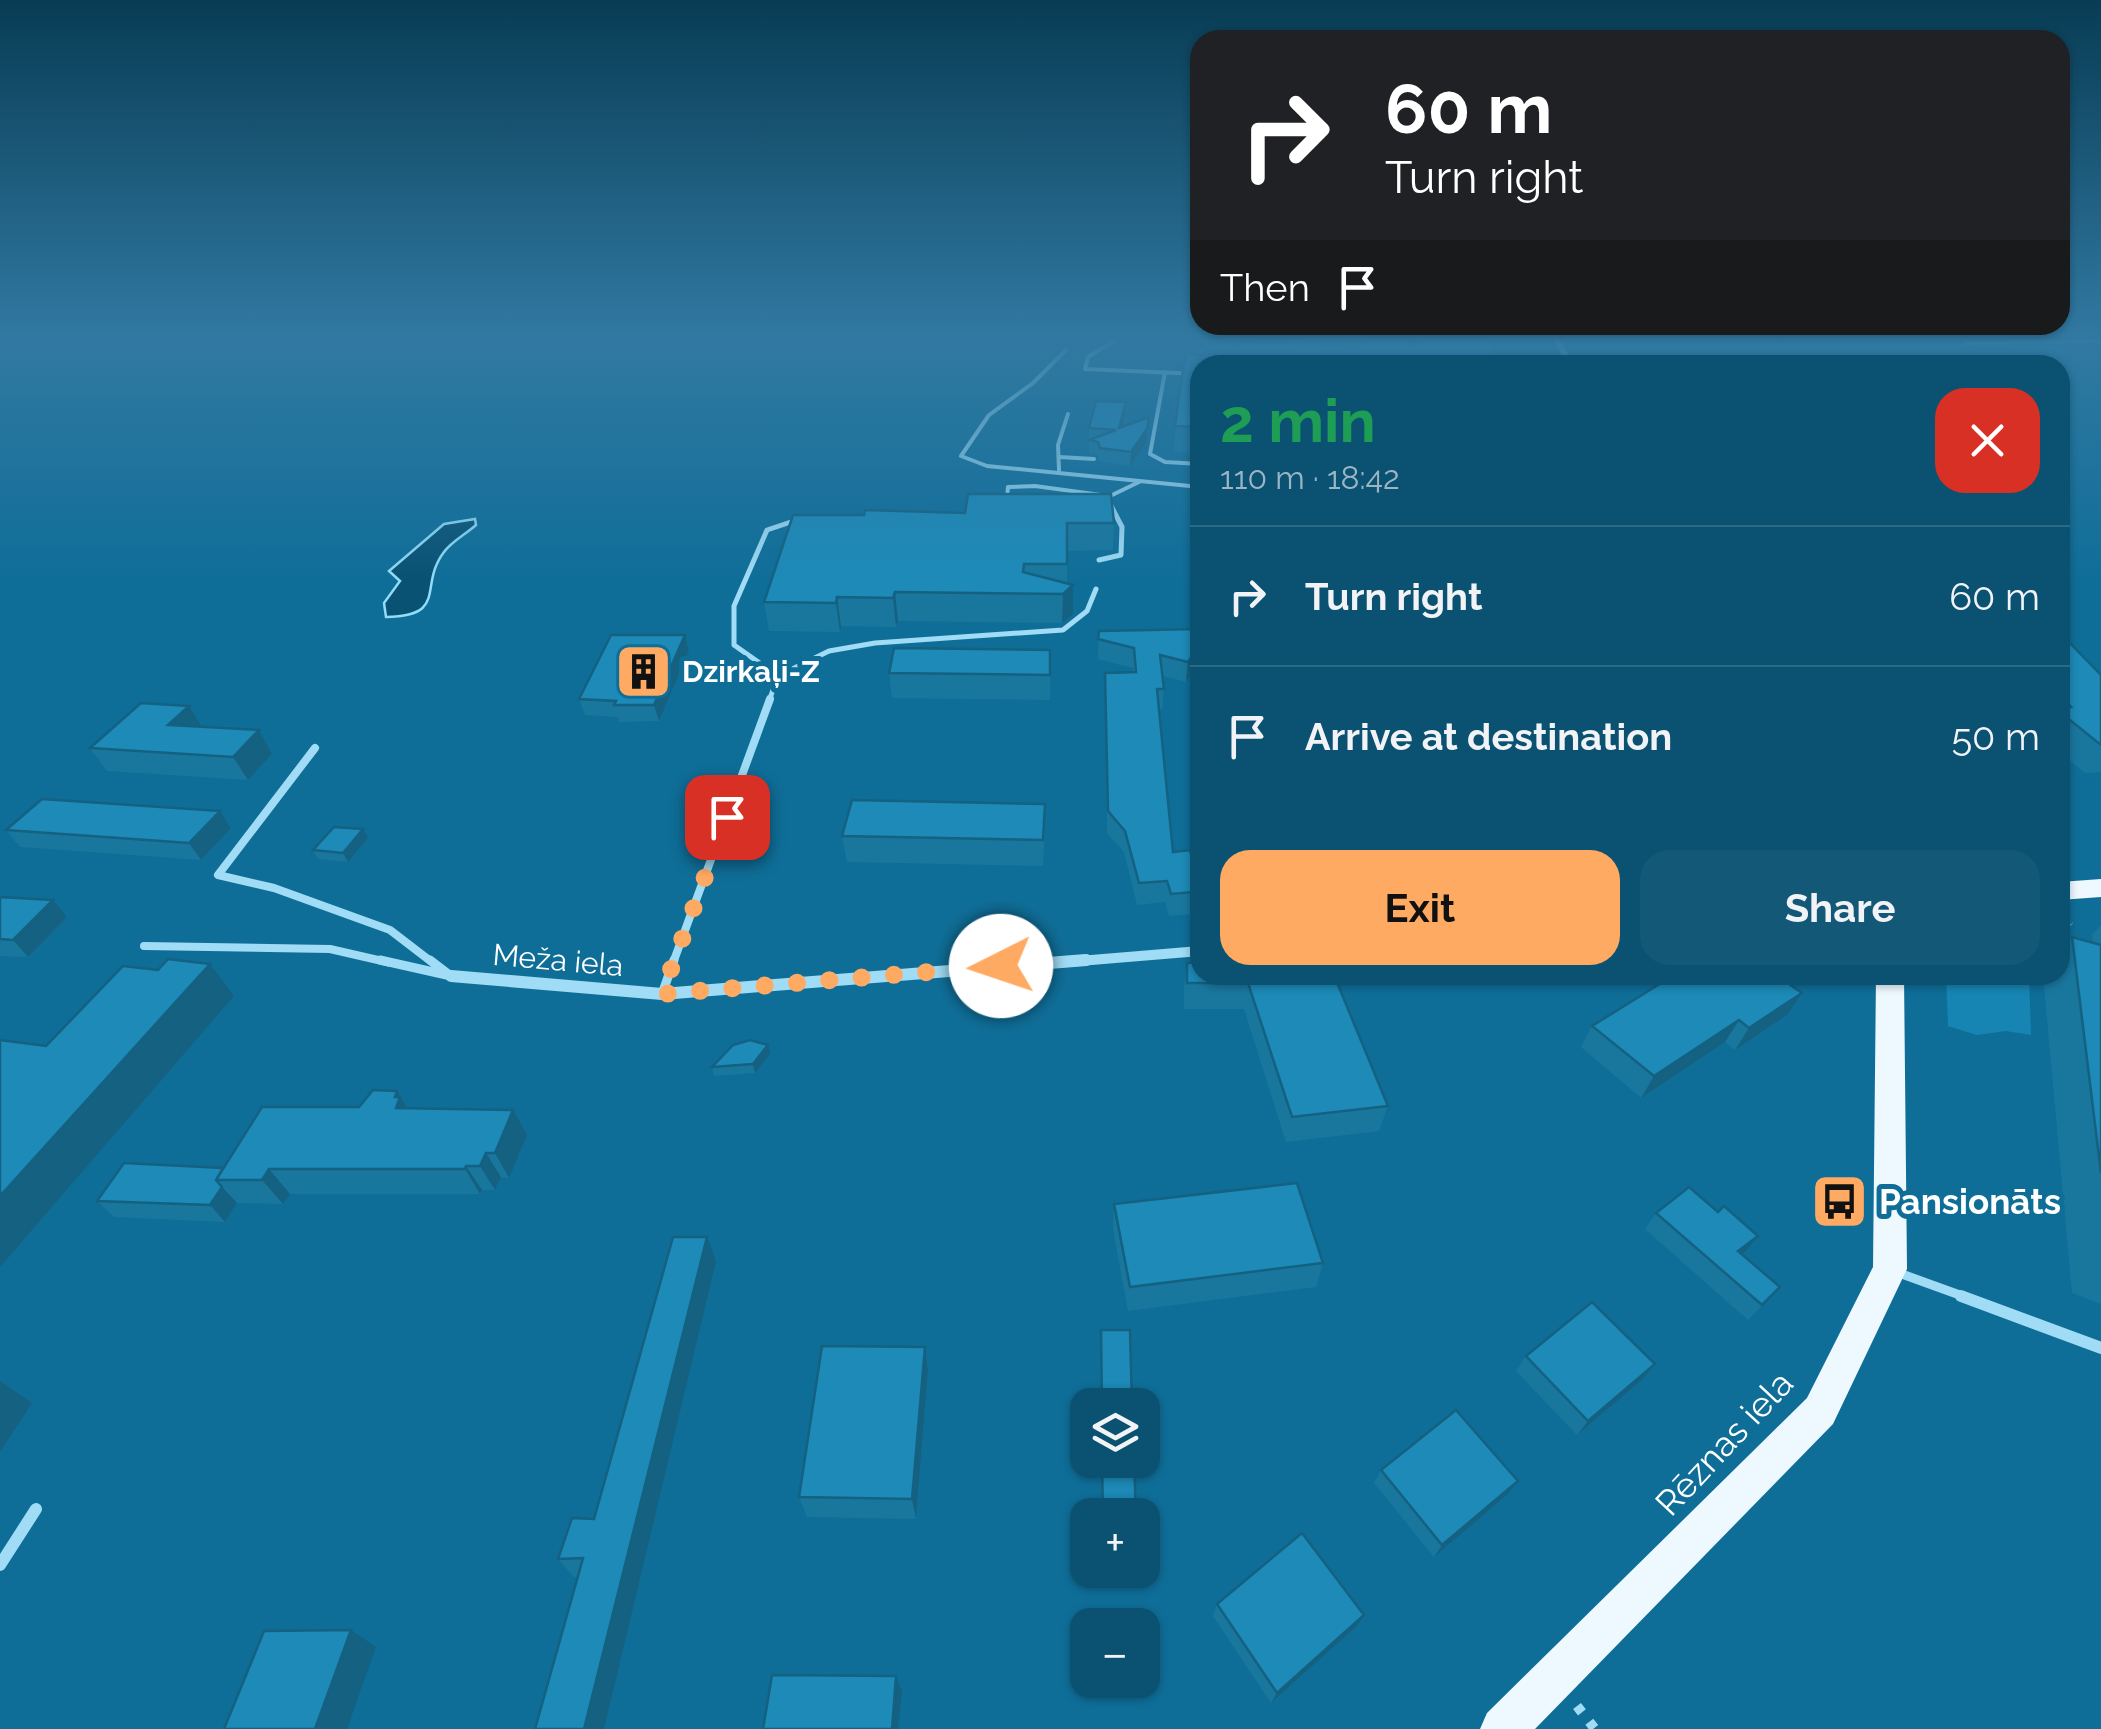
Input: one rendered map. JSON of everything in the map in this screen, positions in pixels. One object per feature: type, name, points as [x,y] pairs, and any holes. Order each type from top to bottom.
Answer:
[{"type":"main road","points":[[2070,891],[2101,888]]},
{"type":"main road","name":"Rēznas iela","points":[[1503,1729],[1820,1411],[1890,1269],[1890,985]]},
{"type":"street","name":"Meža iela","points":[[451,976],[662,994],[1190,951]]},
{"type":"lane","points":[[986,420],[961,456],[988,466],[1190,486]]},
{"type":"lane","points":[[1059,470],[1067,420]]},
{"type":"lane","points":[[1156,420],[1150,454],[1164,462],[1190,463]]},
{"type":"lane","points":[[1058,457],[1094,459]]},
{"type":"lane","points":[[1019,510],[1006,505],[1008,486],[1105,496],[1143,480]]},
{"type":"lane","points":[[1070,503],[1077,492]]},
{"type":"lane","points":[[1099,560],[1122,556],[1122,527],[1105,496]]},
{"type":"lane","points":[[1098,514],[1116,514]]},
{"type":"lane","points":[[778,676],[734,644],[734,606],[767,530],[793,520],[808,520]]},
{"type":"lane","points":[[662,994],[778,676],[829,652],[860,646],[1063,630],[1088,611],[1096,589]]},
{"type":"lane","points":[[315,748],[218,875],[274,888],[390,930],[451,976]]},
{"type":"lane","points":[[144,946],[330,948],[451,976]]},
{"type":"lane","points":[[1890,1269],[2101,1348]]},
{"type":"lane","points":[[0,1565],[36,1509]]},
{"type":"shaded area","points":[[475,519],[476,525],[447,548],[437,565],[425,605],[406,615],[386,617],[384,603],[400,581],[389,571],[444,524]]},
{"type":"shaded area","points":[[1946,985],[2029,985],[2031,1035],[2006,1031],[1977,1035],[1948,1026]]},
{"type":"building","points":[[1091,420],[1121,420],[1119,428],[1149,420],[1147,429],[1131,452],[1100,448],[1098,442],[1089,440],[1116,430],[1089,428]]},
{"type":"building","points":[[1176,420],[1190,420],[1190,427],[1175,426]]},
{"type":"building","points":[[968,494],[1111,494],[1114,523],[1067,523],[1067,564],[1024,564],[1023,572],[1073,585],[1063,594],[895,592],[893,598],[837,597],[836,603],[764,602],[793,515],[864,515],[865,510],[965,513]]},
{"type":"building","points":[[1190,629],[1190,659],[1188,662],[1160,655],[1164,689],[1157,689],[1173,852],[1190,850],[1190,892],[1171,894],[1167,881],[1139,883],[1125,831],[1108,811],[1105,673],[1136,672],[1134,648],[1098,639],[1099,631]]},
{"type":"building","points":[[611,635],[685,635],[654,705],[614,705],[616,701],[579,699]]},
{"type":"building","points":[[2070,643],[2101,675],[2101,745],[2070,720]]},
{"type":"building","points":[[894,648],[1050,650],[1050,675],[889,673]]},
{"type":"building","points":[[141,703],[189,706],[168,725],[259,730],[233,757],[90,748]]},
{"type":"building","points":[[42,799],[220,811],[189,843],[6,830]]},
{"type":"building","points":[[852,800],[1045,804],[1043,840],[842,836]]},
{"type":"building","points":[[334,827],[363,829],[343,853],[313,850]]},
{"type":"building","points":[[0,897],[53,900],[13,940],[0,939]]},
{"type":"building","points":[[2072,937],[2101,945],[2101,1173]]},
{"type":"building","points":[[168,959],[210,964],[0,1196],[0,1040],[46,1046],[123,966],[158,970]]},
{"type":"building","points":[[1249,985],[1338,985],[1388,1106],[1292,1117]]},
{"type":"building","points":[[1658,985],[1790,985],[1802,993],[1749,1028],[1739,1020],[1654,1076],[1592,1026]]},
{"type":"building","points":[[750,1040],[768,1045],[753,1064],[712,1067],[733,1045]]},
{"type":"building","points":[[373,1090],[397,1091],[395,1097],[400,1097],[396,1108],[513,1110],[495,1153],[486,1153],[480,1166],[269,1169],[262,1180],[216,1180],[262,1107],[359,1107]]},
{"type":"building","points":[[124,1163],[223,1168],[216,1180],[222,1187],[210,1205],[97,1201]]},
{"type":"building","points":[[1297,1183],[1323,1263],[1130,1287],[1114,1204]]},
{"type":"building","points":[[1689,1187],[1718,1212],[1724,1206],[1758,1236],[1738,1251],[1780,1287],[1762,1305],[1656,1213]]},
{"type":"building","points":[[673,1237],[707,1237],[584,1729],[535,1729],[583,1558],[558,1559],[572,1518],[594,1519]]},
{"type":"building","points":[[1592,1302],[1655,1364],[1588,1421],[1526,1356]]},
{"type":"building","points":[[1101,1330],[1130,1330],[1132,1388],[1102,1388]]},
{"type":"building","points":[[822,1346],[925,1347],[912,1499],[799,1497]]},
{"type":"building","points":[[1456,1410],[1518,1481],[1442,1545],[1381,1470]]},
{"type":"building","points":[[1102,1478],[1135,1478],[1135,1498],[1103,1498]]},
{"type":"building","points":[[1302,1533],[1364,1615],[1277,1693],[1217,1604]]},
{"type":"building","points":[[351,1630],[315,1729],[224,1729],[264,1631]]},
{"type":"building","points":[[772,1675],[896,1676],[892,1729],[763,1729]]},
{"type":"place","name":"Dzirkaļi-Z","points":[[643,671]]},
{"type":"place","name":"Pansionāts","points":[[1840,1201]]},
{"type":"route","points":[[727,817],[662,994],[1001,966]]}]
